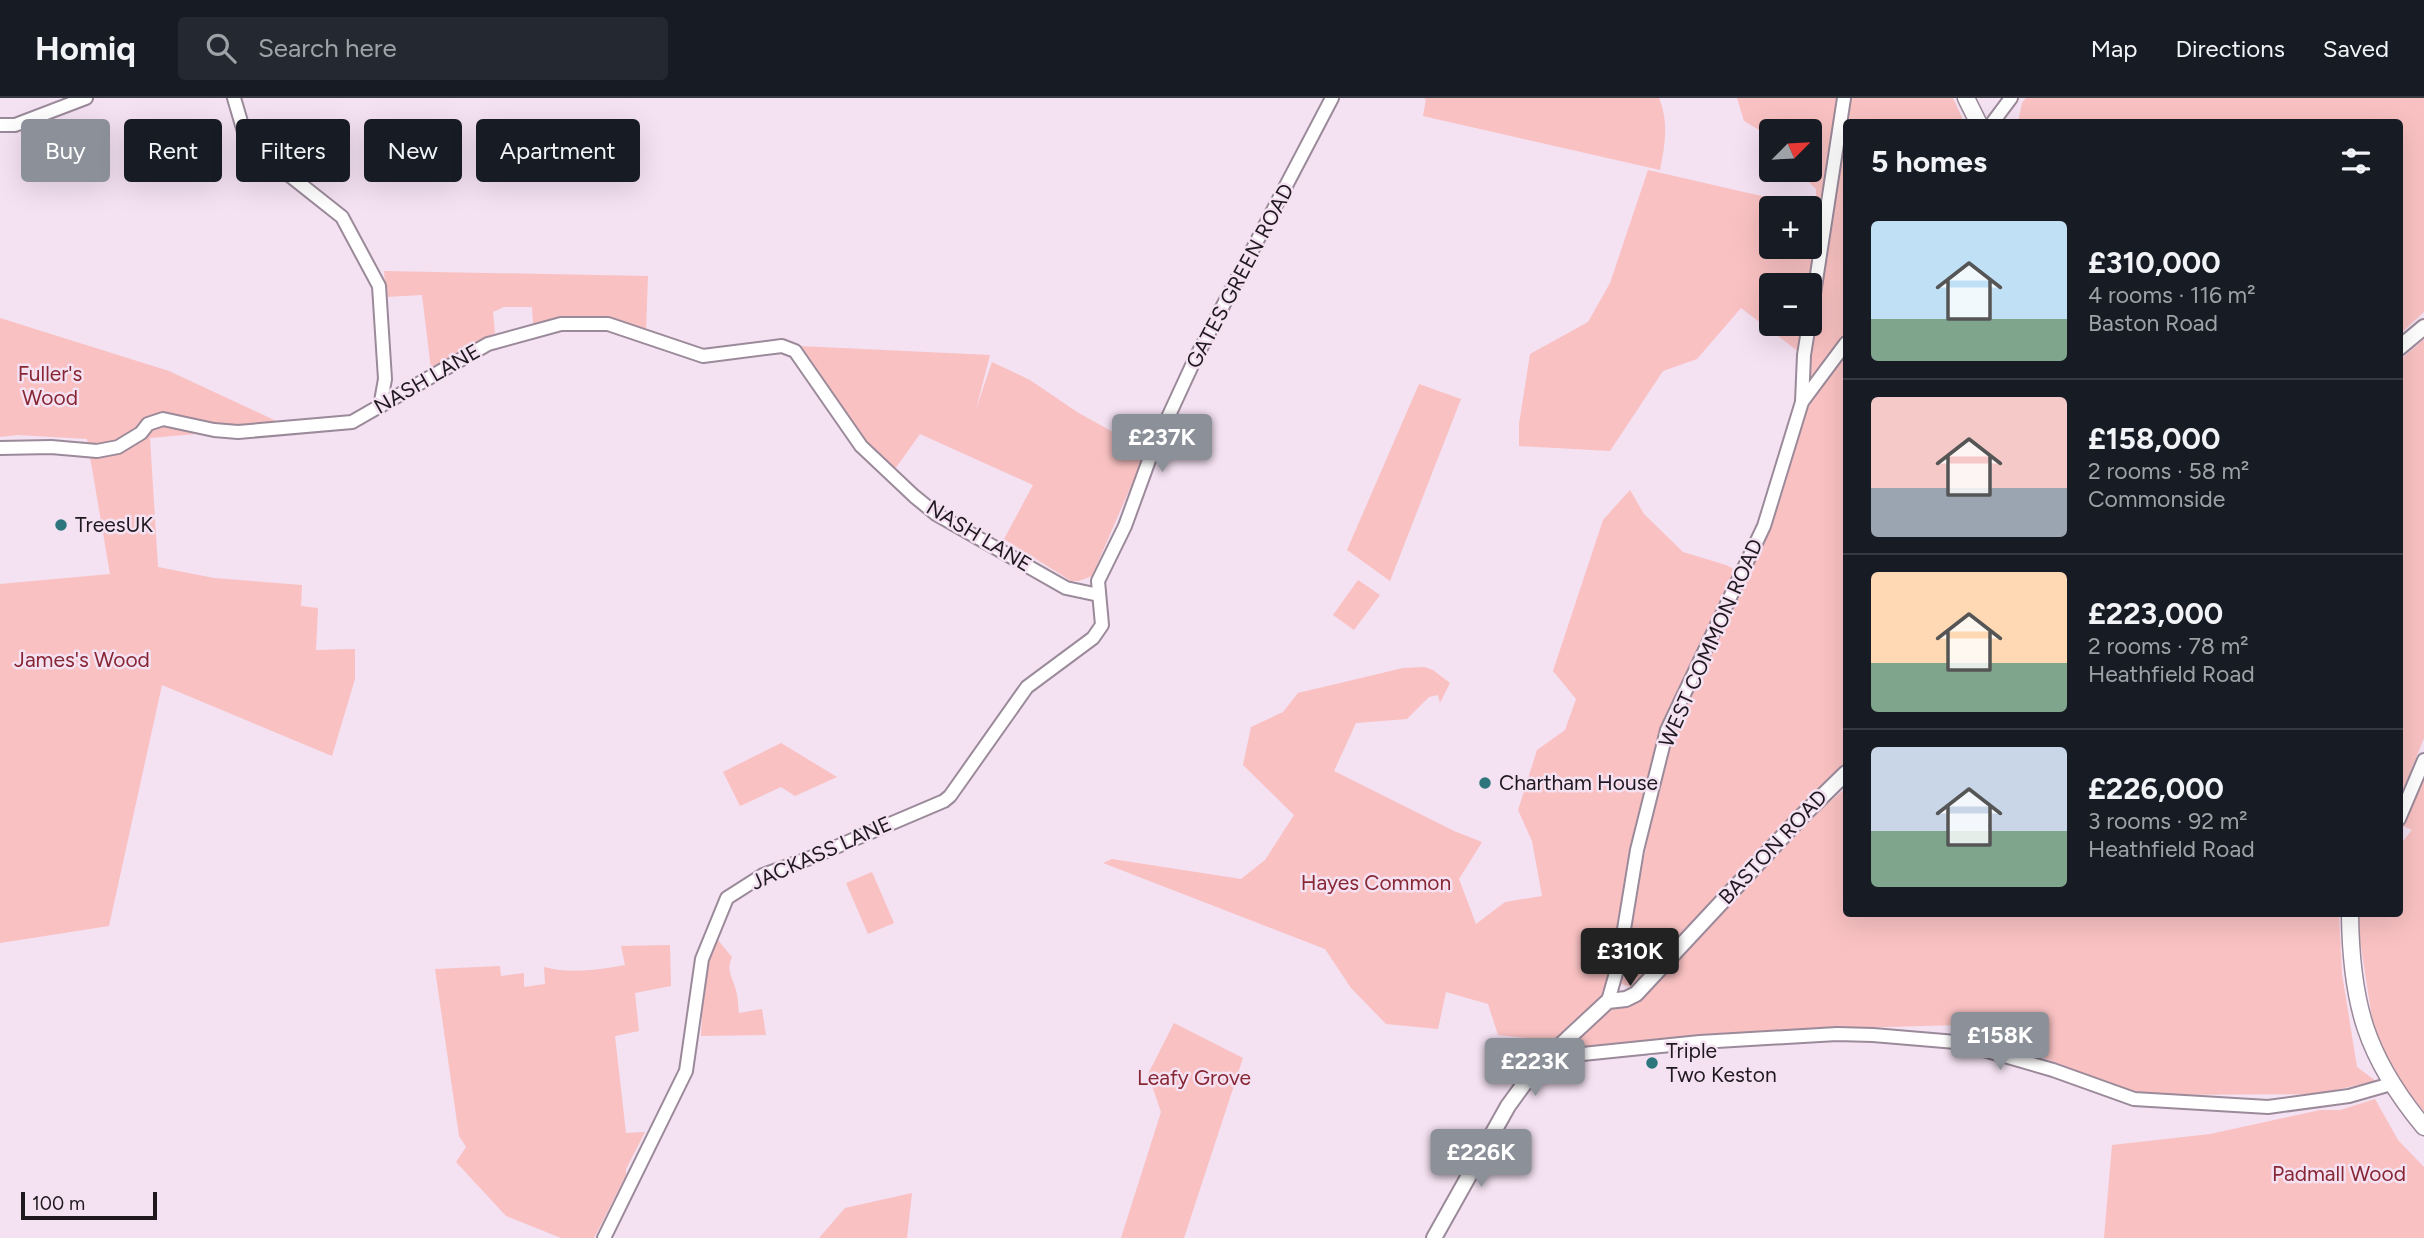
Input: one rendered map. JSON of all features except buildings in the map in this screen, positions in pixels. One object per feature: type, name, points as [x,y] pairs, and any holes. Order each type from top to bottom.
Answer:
[{"type":"highway","points":[[1966,98],[1976,119]]},
{"type":"highway","points":[[2350,917],[2352,963],[2360,1011],[2369,1041],[2392,1084],[2424,1127]]},
{"type":"main road","points":[[2403,345],[2424,327]]},
{"type":"main road","name":"BASTON ROAD","points":[[1608,1001],[1626,999],[1636,994],[1800,818],[1843,777]]},
{"type":"main road","points":[[1434,1238],[1513,1098],[1550,1053],[1608,1001]]},
{"type":"street","points":[[0,125],[15,125],[86,98]]},
{"type":"street","points":[[234,98],[244,132],[255,148],[313,195],[334,208],[358,244],[379,286],[385,379],[380,407]]},
{"type":"street","name":"GATES GREEN ROAD","points":[[944,801],[1027,687],[1093,638],[1102,625],[1098,581],[1125,526],[1152,452],[1194,361],[1332,98]]},
{"type":"street","points":[[1817,273],[1844,98]]},
{"type":"street","points":[[1995,119],[2011,98]]},
{"type":"street","name":"NASH LANE","points":[[0,448],[51,447],[97,451],[118,447],[141,433],[148,424],[163,419],[214,430],[238,432],[352,422],[488,344],[561,324],[608,324],[703,356],[782,346],[795,351],[861,446],[936,514],[1066,588],[1099,595]]},
{"type":"street","points":[[1802,402],[1807,336]]},
{"type":"street","name":"WEST COMMON ROAD","points":[[1608,1001],[1618,966],[1637,850],[1667,730],[1764,526],[1802,402],[1843,347]]},
{"type":"street","points":[[385,379],[407,390]]},
{"type":"street","points":[[2403,810],[2424,760]]},
{"type":"street","name":"JACKASS LANE","points":[[604,1238],[686,1071],[702,959],[727,898],[763,875],[944,801]]},
{"type":"street","points":[[1573,1034],[1575,1049],[1593,1052]]},
{"type":"street","points":[[1550,1053],[1560,1056],[1700,1042],[1837,1034],[1874,1035],[1956,1042],[2053,1070],[2134,1099],[2268,1107],[2349,1096],[2392,1084]]},
{"type":"green space","points":[[1423,98],[1659,98],[1665,125],[1660,170],[1423,116],[1426,99]]},
{"type":"green space","points":[[1737,98],[1839,98],[1824,200],[1822,196],[1816,196],[1816,189],[1809,182],[1822,182],[1822,119],[1759,119],[1759,130],[1744,121]]},
{"type":"green space","points":[[1850,98],[1953,98],[1963,119],[1846,119]]},
{"type":"green space","points":[[2026,98],[2424,98],[2424,312],[2403,331],[2403,119],[2019,119],[2022,103]]},
{"type":"green space","points":[[1843,143],[1843,340],[1802,395],[1813,336],[1822,336],[1822,280]]},
{"type":"green space","points":[[1648,170],[1761,196],[1759,259],[1814,259],[1812,273],[1759,273],[1759,322],[1741,308],[1697,359],[1663,371],[1610,451],[1519,446],[1519,424],[1530,354],[1588,322],[1610,283]]},
{"type":"green space","points":[[384,271],[648,276],[646,331],[590,318],[533,325],[532,307],[504,307],[493,312],[495,333],[431,369],[422,295],[386,297]]},
{"type":"green space","points":[[0,318],[169,371],[287,426],[150,438],[158,567],[214,578],[302,585],[301,606],[318,608],[316,650],[355,649],[355,679],[332,756],[162,685],[109,926],[0,943],[0,584],[110,574],[87,439],[18,435],[0,437]]},
{"type":"green space","points":[[1778,336],[1802,336],[1799,352]]},
{"type":"green space","points":[[2424,339],[2424,738],[2403,790],[2403,357]]},
{"type":"green space","points":[[799,346],[990,355],[976,409],[992,362],[1030,380],[1077,412],[1136,445],[1144,456],[1092,576],[1071,581],[1004,539],[1033,485],[920,434],[895,469],[864,439]]},
{"type":"green space","points":[[1843,357],[1843,769],[1633,988],[1619,983],[1658,786],[1673,732],[1768,527],[1789,468],[1798,427],[1812,401]]},
{"type":"green space","points":[[1419,384],[1461,399],[1390,581],[1347,550]]},
{"type":"green space","name":"Hayes Common","points":[[1630,490],[1644,514],[1683,552],[1736,570],[1661,729],[1631,848],[1615,951],[1602,996],[1555,1041],[1498,1035],[1488,1004],[1446,992],[1438,1029],[1386,1024],[1351,988],[1325,949],[1103,863],[1112,859],[1241,879],[1265,860],[1294,815],[1243,765],[1251,727],[1283,712],[1298,693],[1403,668],[1424,667],[1433,670],[1450,683],[1440,703],[1438,695],[1429,697],[1407,719],[1356,723],[1334,771],[1454,831],[1482,842],[1459,879],[1476,924],[1505,902],[1542,896],[1532,841],[1518,810],[1537,750],[1565,730],[1576,699],[1553,671],[1603,520]]},
{"type":"green space","points":[[1358,580],[1380,595],[1354,630],[1333,615]]},
{"type":"green space","points":[[781,743],[837,777],[795,796],[781,787],[740,806],[723,772]]},
{"type":"green space","points":[[2424,776],[2424,1112],[2377,1051],[2356,917],[2403,917],[2403,841],[2412,830],[2403,826]]},
{"type":"green space","points":[[1843,790],[1843,917],[2339,917],[2342,974],[2357,1067],[2376,1081],[2317,1094],[2137,1095],[1961,1025],[1811,1029],[1580,1048],[1576,1044],[1577,1036],[1609,1008],[1623,1008],[1634,1001],[1822,808]]},
{"type":"green space","points":[[872,872],[894,923],[868,934],[846,883]]},
{"type":"green space","points":[[717,939],[732,957],[730,970],[737,993],[739,1013],[762,1009],[766,1035],[701,1036],[704,967]]},
{"type":"green space","points":[[670,945],[671,986],[635,993],[639,1031],[615,1036],[626,1133],[645,1132],[594,1238],[561,1238],[506,1216],[456,1162],[466,1147],[459,1136],[435,969],[500,966],[501,976],[524,973],[524,987],[545,984],[544,967],[574,971],[615,967],[625,965],[621,946]]},
{"type":"green space","name":"Leafy Grove","points":[[1174,1023],[1243,1058],[1184,1238],[1121,1238],[1161,1112],[1148,1074]]},
{"type":"green space","name":"Padmall Wood","points":[[2375,1099],[2398,1140],[2424,1167],[2424,1238],[2104,1238],[2112,1145],[2210,1134],[2320,1110],[2340,1110]]},
{"type":"green space","points":[[912,1193],[907,1238],[819,1238],[845,1208]]},
{"type":"place","name":"TreesUK","points":[[61,525]]},
{"type":"place","name":"Chartham House","points":[[1485,783]]},
{"type":"place","name":"Triple Two Keston","points":[[1652,1063]]},
{"type":"park label","name":"Fuller's Wood","points":[[50,386]]},
{"type":"park label","name":"James's Wood","points":[[82,660]]}]
